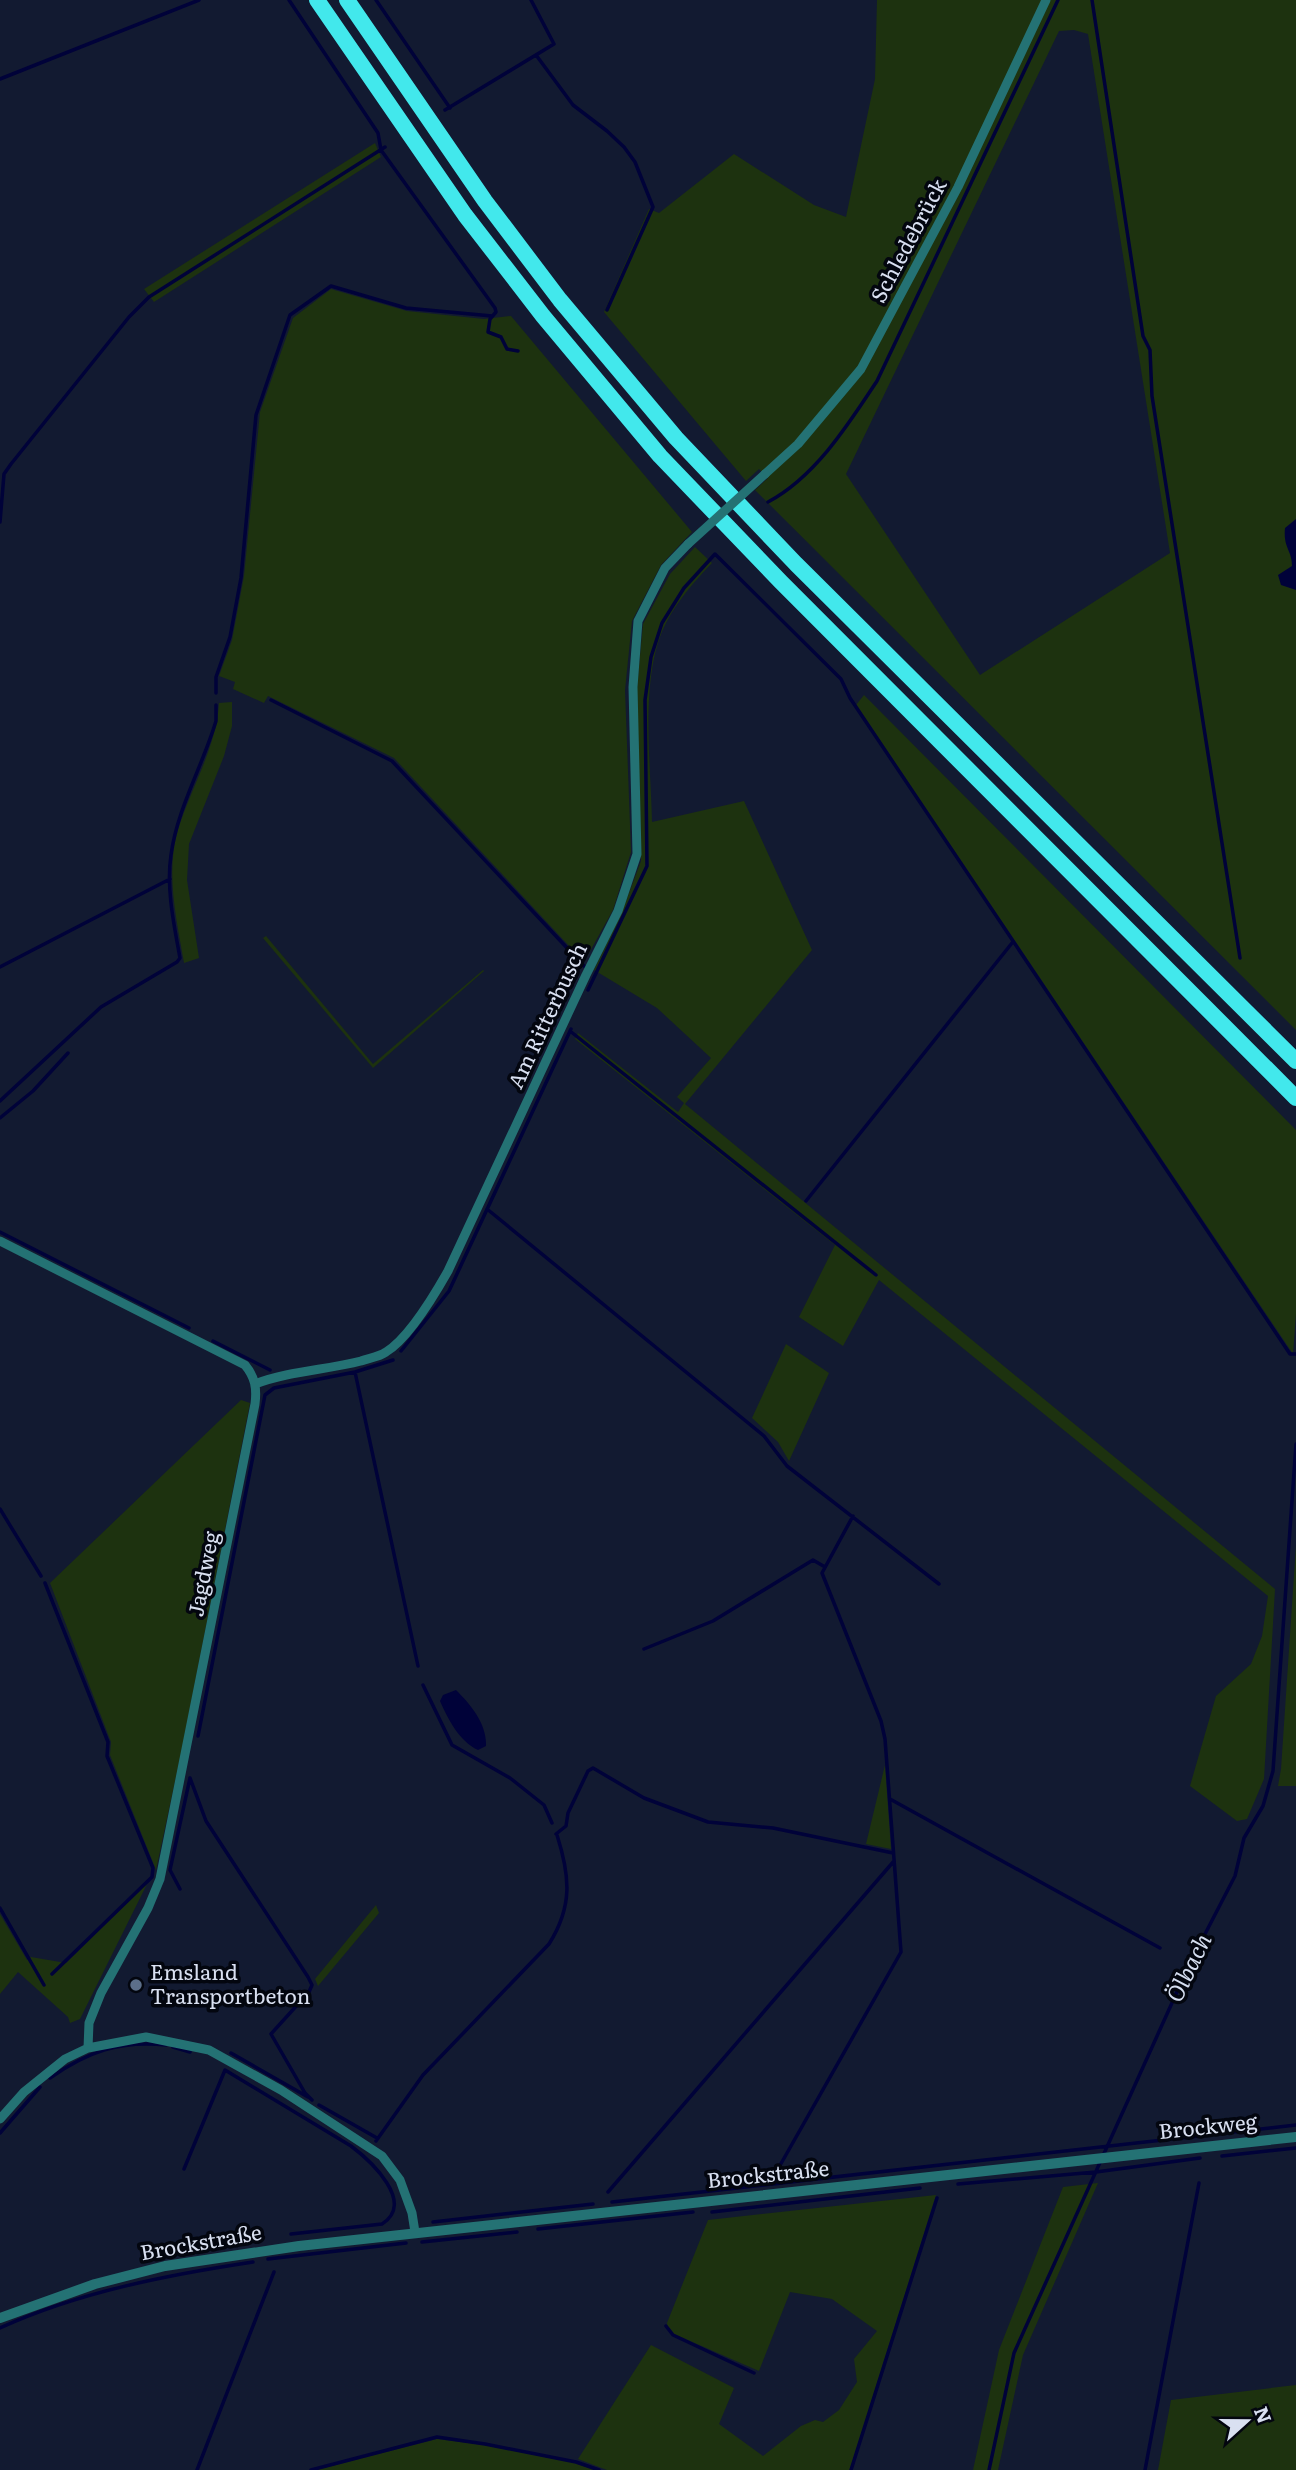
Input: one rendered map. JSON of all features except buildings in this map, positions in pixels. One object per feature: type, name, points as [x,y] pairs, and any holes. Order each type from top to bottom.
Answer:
[{"type":"highway","points":[[317,0],[465,215],[542,316],[660,456],[781,582],[1296,1098]]},
{"type":"highway","points":[[347,0],[493,212],[560,300],[677,438],[806,574],[1296,1061]]},
{"type":"street","name":"Schledebrück","points":[[688,544],[798,444],[861,369],[958,187],[1046,0]]},
{"type":"street","name":"Am Ritterbusch","points":[[256,1384],[270,1378],[380,1356],[390,1350],[431,1301],[448,1271],[618,911],[637,854],[633,687],[638,621],[665,568],[688,544]]},
{"type":"street","points":[[0,1241],[245,1365],[256,1384]]},
{"type":"street","name":"Jagdweg","points":[[88,2048],[89,2024],[102,1993],[148,1908],[160,1879],[255,1404],[256,1384]]},
{"type":"street","points":[[0,2119],[24,2092],[65,2059],[88,2048],[146,2037],[209,2050],[269,2083],[382,2156],[400,2180],[412,2213],[415,2232]]},
{"type":"street","name":"Brockweg","points":[[1125,2156],[1296,2137]]},
{"type":"street","name":"Brockstraße","points":[[0,2318],[94,2284],[166,2266],[299,2246],[1125,2156]]},
{"type":"green space","points":[[877,0],[1296,0],[1296,1030],[755,490],[768,478],[759,469],[746,481],[604,312],[649,209],[659,213],[734,154],[814,205],[846,217],[875,79]],"holes":[[[1074,30],[1088,34],[1170,553],[980,675],[846,474],[1059,31]]]},
{"type":"green space","points":[[375,143],[381,157],[154,302],[144,289]]},
{"type":"green space","points":[[331,289],[407,311],[484,319],[511,316],[692,532],[661,565],[632,621],[625,690],[631,852],[613,910],[584,962],[394,758],[268,696],[264,703],[233,689],[235,682],[219,676],[232,640],[244,576],[260,412],[293,318]]},
{"type":"green space","points":[[695,547],[712,563],[687,592],[666,623],[652,668],[648,720],[652,822],[744,801],[812,950],[685,1104],[1275,1589],[1264,1779],[1247,1819],[1237,1821],[1190,1786],[1216,1696],[1251,1664],[1262,1636],[1268,1596],[879,1280],[843,1346],[799,1317],[835,1245],[575,1039],[578,1033],[678,1112],[684,1103],[677,1097],[711,1058],[657,1008],[594,970],[621,914],[641,861],[637,688],[643,624],[670,574]]},
{"type":"green space","points":[[864,695],[1296,1130],[1296,1314],[1293,1354],[856,705]]},
{"type":"green space","points":[[232,702],[232,726],[224,756],[189,844],[187,880],[199,958],[184,963],[172,880],[174,846],[183,814],[213,736],[219,703]]},
{"type":"green space","points":[[266,936],[373,1064],[484,971],[373,1068],[263,938]]},
{"type":"green space","points":[[786,1344],[829,1373],[789,1461],[778,1442],[752,1418]]},
{"type":"green space","points":[[241,1400],[250,1403],[156,1870],[110,1755],[111,1742],[50,1583]]},
{"type":"green space","points":[[1296,1545],[1296,1786],[1278,1786],[1281,1769]]},
{"type":"green space","points":[[885,1765],[891,1849],[866,1844]]},
{"type":"green space","points":[[148,1882],[80,2019],[70,2023],[68,2017],[18,1972],[0,1994],[0,1914],[27,1960],[31,1957],[66,1963]]},
{"type":"green space","points":[[376,1905],[379,1913],[318,1986],[315,1979]]},
{"type":"green space","points":[[1098,2183],[1023,2355],[998,2470],[973,2470],[999,2350],[1063,2187]]},
{"type":"green space","points":[[936,2195],[850,2470],[607,2470],[578,2459],[651,2345],[734,2388],[719,2424],[763,2456],[801,2426],[815,2420],[823,2422],[839,2410],[857,2382],[854,2359],[877,2331],[832,2299],[790,2292],[759,2371],[674,2334],[668,2330],[667,2323],[708,2220]]},
{"type":"green space","points":[[1296,2385],[1296,2470],[1158,2470],[1171,2400]]},
{"type":"green space","points":[[437,2439],[576,2463],[594,2470],[316,2470]]},
{"type":"shaded area","points":[[1296,519],[1296,590],[1281,585],[1278,575],[1292,566],[1285,540],[1285,528]]},
{"type":"shaded area","points":[[456,1690],[472,1709],[484,1730],[486,1746],[478,1750],[460,1735],[440,1701],[443,1695]]},
{"type":"waterway","points":[[0,79],[199,0]]},
{"type":"waterway","points":[[289,0],[378,133],[381,150],[495,308],[488,332],[501,337],[507,349],[518,351]]},
{"type":"waterway","points":[[376,0],[450,108]]},
{"type":"waterway","points":[[445,110],[554,44],[531,0]]},
{"type":"waterway","points":[[768,502],[801,479],[829,449],[877,381],[1058,0]]},
{"type":"waterway","points":[[1092,0],[1143,336],[1150,350],[1152,396],[1240,958]]},
{"type":"waterway","points":[[536,55],[573,105],[624,147],[635,162],[653,207],[607,310]]},
{"type":"waterway","points":[[0,522],[4,474],[129,317],[149,297],[385,147]]},
{"type":"waterway","points":[[216,693],[216,677],[230,637],[241,578],[256,415],[290,315],[331,286],[406,308],[492,316]]},
{"type":"waterway","points":[[588,990],[647,866],[645,700],[651,657],[662,623],[684,588],[715,554],[841,679],[850,698],[1290,1354],[1296,1354]]},
{"type":"waterway","points":[[271,700],[392,761],[584,966]]},
{"type":"waterway","points":[[0,1101],[101,1007],[180,958],[170,893],[171,855],[184,804],[211,738],[216,721],[216,705]]},
{"type":"waterway","points":[[0,967],[170,879]]},
{"type":"waterway","points":[[806,1201],[1012,943]]},
{"type":"waterway","points":[[401,1351],[449,1291],[571,1029]]},
{"type":"waterway","points":[[570,1031],[876,1275]]},
{"type":"waterway","points":[[0,1118],[33,1091],[68,1053]]},
{"type":"waterway","points":[[487,1209],[764,1436],[787,1466],[939,1584]]},
{"type":"waterway","points":[[0,1232],[189,1328]]},
{"type":"waterway","points":[[213,1341],[270,1370]]},
{"type":"waterway","points":[[198,1736],[265,1395],[274,1388],[355,1372],[393,1360]]},
{"type":"waterway","points":[[355,1372],[418,1666]]},
{"type":"waterway","name":"Ölbach","points":[[989,2470],[1014,2353],[1190,1963],[1235,1876],[1244,1838],[1263,1806],[1273,1771],[1296,1444]]},
{"type":"waterway","points":[[0,1509],[41,1576]]},
{"type":"waterway","points":[[770,2183],[901,1952],[885,1739],[881,1721],[822,1573],[853,1516]]},
{"type":"waterway","points":[[644,1649],[713,1621],[813,1560],[825,1567]]},
{"type":"waterway","points":[[45,1583],[108,1742],[107,1756],[153,1868],[152,1877],[52,1974]]},
{"type":"waterway","points":[[423,1685],[452,1745],[510,1778],[544,1805],[552,1823]]},
{"type":"waterway","points":[[556,1834],[566,1826],[568,1813],[588,1771],[593,1768],[644,1798],[708,1822],[773,1828],[893,1853]]},
{"type":"waterway","points":[[190,1778],[206,1821],[312,1985],[309,1992],[271,2034],[305,2093],[312,2100]]},
{"type":"waterway","points":[[180,1889],[170,1870],[190,1778]]},
{"type":"waterway","points":[[890,1799],[1160,1948]]},
{"type":"waterway","points":[[376,2141],[423,2075],[549,1944],[562,1917],[567,1891],[565,1864],[557,1835]]},
{"type":"waterway","points":[[608,2192],[894,1861]]},
{"type":"waterway","points":[[0,1908],[44,1985]]},
{"type":"waterway","points":[[50,2078],[77,2061],[119,2046],[166,2045]]},
{"type":"waterway","points":[[173,2047],[190,2052]]},
{"type":"waterway","points":[[231,2053],[308,2097]]},
{"type":"waterway","points":[[184,2169],[225,2070],[351,2146],[387,2183],[394,2205],[391,2215],[382,2224],[291,2234]]},
{"type":"waterway","points":[[0,2133],[40,2087]]},
{"type":"waterway","points":[[319,2105],[377,2138]]},
{"type":"waterway","points":[[612,2202],[1296,2125]]},
{"type":"waterway","points":[[1222,2156],[1296,2148]]},
{"type":"waterway","points":[[958,2184],[1096,2172],[1200,2158]]},
{"type":"waterway","points":[[1145,2470],[1199,2183]]},
{"type":"waterway","points":[[712,2212],[920,2188]]},
{"type":"waterway","points":[[851,2470],[937,2198]]},
{"type":"waterway","points":[[433,2222],[593,2204]]},
{"type":"waterway","points":[[538,2229],[693,2212]]},
{"type":"waterway","points":[[422,2242],[517,2232]]},
{"type":"waterway","points":[[268,2259],[406,2243]]},
{"type":"waterway","points":[[0,2328],[61,2304],[124,2286],[253,2262]]},
{"type":"waterway","points":[[197,2470],[274,2272]]},
{"type":"waterway","points":[[666,2326],[673,2335],[754,2373]]},
{"type":"waterway","points":[[311,2470],[437,2437],[576,2462],[599,2470]]},
{"type":"place","name":"Emsland Transportbeton","points":[[136,1985]]}]
